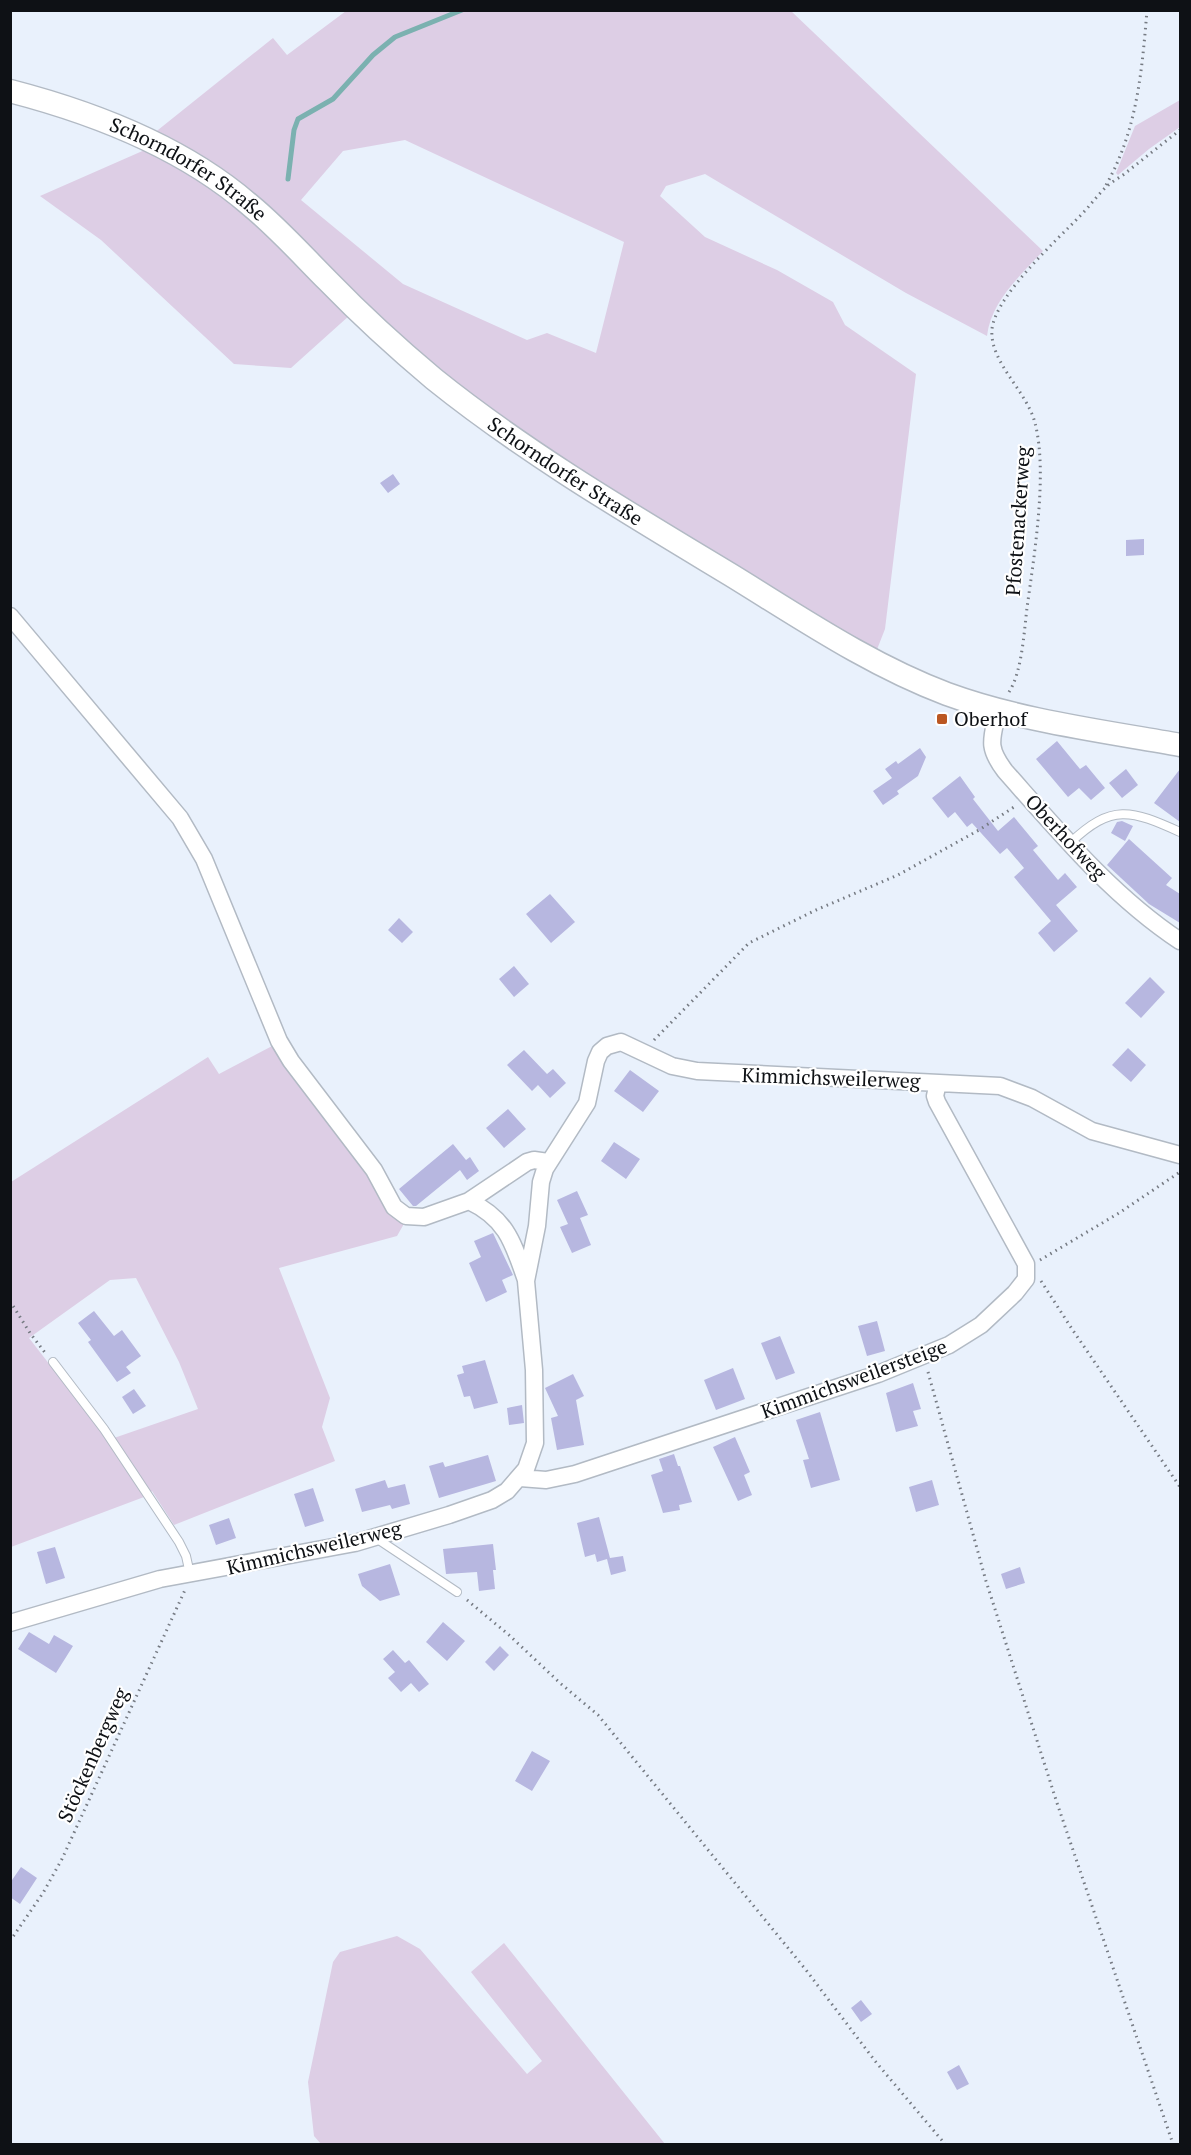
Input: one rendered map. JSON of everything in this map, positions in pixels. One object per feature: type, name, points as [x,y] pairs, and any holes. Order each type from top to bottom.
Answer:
[{"type":"main road","name":"Schorndorfer Straße","points":[[10,91],[108,123],[153,143],[202,170],[251,205],[379,332],[465,402],[529,448],[683,546],[872,660],[937,690],[998,710],[1180,745]]},
{"type":"street","points":[[10,616],[180,818],[204,859],[279,1041],[291,1061],[374,1170],[394,1207],[406,1216],[424,1217],[469,1202],[530,1160],[548,1162]]},
{"type":"street","name":"Oberhofweg","points":[[998,710],[991,741],[993,753],[1005,771],[1104,880],[1132,906],[1180,942]]},
{"type":"street","name":"Kimmichsweilerweg","points":[[526,1281],[537,1226],[542,1175],[548,1162],[587,1103],[596,1061],[603,1048],[611,1043],[621,1042],[672,1066],[697,1071],[991,1085],[1008,1088],[1032,1098],[1092,1131],[1180,1155]]},
{"type":"street","points":[[938,1083],[935,1096],[937,1102],[1025,1261],[1027,1269]]},
{"type":"street","name":"Kimmichsweilerweg","points":[[10,1623],[134,1586],[376,1538],[492,1500],[507,1491],[520,1478],[530,1460],[535,1443],[536,1425],[526,1281],[515,1247],[506,1230],[487,1211],[469,1202]]},
{"type":"street","name":"Kimmichsweilersteige","points":[[520,1478],[546,1480],[575,1474],[787,1406],[926,1356],[957,1341],[989,1318],[1023,1283],[1027,1269]]},
{"type":"lane","points":[[1070,843],[1094,823],[1117,814],[1142,816],[1180,832]]},
{"type":"lane","points":[[53,1362],[110,1437],[179,1542],[186,1556],[190,1574]]},
{"type":"lane","points":[[376,1538],[457,1592]]},
{"type":"path","points":[[1105,188],[1122,154],[1133,118],[1143,58],[1146,10]]},
{"type":"path","name":"Pfostenackerweg","points":[[998,710],[1012,687],[1022,648],[1036,540],[1040,471],[1035,423],[1024,396],[997,352],[992,337],[994,321],[1001,304],[1016,284],[1105,188],[1180,130]]},
{"type":"path","points":[[642,1052],[750,943],[816,910],[898,875],[979,830],[1027,796]]},
{"type":"path","points":[[1180,1172],[1027,1269],[1041,1281],[1180,1487]]},
{"type":"path","points":[[10,1301],[30,1333],[53,1362]]},
{"type":"path","points":[[926,1356],[935,1398],[986,1581],[1060,1812],[1173,2145]]},
{"type":"path","name":"Stöckenbergweg","points":[[10,1941],[43,1893],[62,1859],[183,1594],[190,1574]]},
{"type":"path","points":[[457,1592],[494,1621],[602,1720],[945,2145]]},
{"type":"shaded area","points":[[346,11],[791,11],[1043,251],[1000,300],[994,311],[987,336],[906,293],[705,174],[666,186],[660,196],[705,237],[777,270],[833,302],[845,325],[916,374],[885,629],[876,652],[643,512],[466,393],[153,134],[273,38],[287,55]],"holes":[[[405,140],[624,242],[596,353],[547,333],[527,340],[403,284],[301,200],[343,151]]]},
{"type":"shaded area","points":[[1180,100],[1180,127],[1118,175],[1116,173],[1135,126]]},
{"type":"shaded area","points":[[147,149],[177,165],[242,210],[350,315],[291,368],[234,364],[101,240],[40,196]]},
{"type":"shaded area","points":[[276,1044],[405,1222],[397,1236],[279,1268],[330,1398],[322,1427],[335,1461],[174,1525],[152,1491],[144,1497],[11,1547],[11,1182],[208,1057],[219,1074]],"holes":[[[136,1278],[179,1362],[198,1409],[114,1438],[85,1410],[29,1338],[110,1280]]]},
{"type":"shaded area","points":[[397,1936],[420,1949],[527,2074],[542,2061],[471,1972],[504,1943],[665,2144],[321,2144],[314,2136],[308,2082],[333,1962],[340,1952]]},
{"type":"building","points":[[393,474],[400,484],[388,493],[380,483]]},
{"type":"building","points":[[1144,539],[1144,555],[1126,556],[1126,540]]},
{"type":"building","points":[[1057,741],[1080,769],[1086,765],[1105,788],[1091,800],[1079,788],[1068,797],[1036,759]]},
{"type":"building","points":[[920,748],[926,757],[918,776],[897,791],[899,794],[883,805],[873,791],[892,778],[885,769],[896,761],[898,764]]},
{"type":"building","points":[[1126,769],[1138,785],[1122,798],[1109,783]]},
{"type":"building","points":[[1180,769],[1180,822],[1154,803]]},
{"type":"building","points":[[960,776],[975,797],[973,799],[998,831],[1014,817],[1038,846],[1033,850],[1058,880],[1065,873],[1077,887],[1056,905],[1078,931],[1054,952],[1038,933],[1051,921],[1014,877],[1024,868],[1007,848],[1000,854],[972,823],[967,827],[955,812],[948,818],[932,798]]},
{"type":"building","points":[[1122,821],[1133,826],[1125,841],[1111,833],[1117,822]]},
{"type":"building","points":[[1129,839],[1172,878],[1166,885],[1180,894],[1180,923],[1149,904],[1107,865]]},
{"type":"building","points":[[550,894],[575,922],[551,943],[526,914]]},
{"type":"building","points":[[399,918],[413,932],[402,943],[388,930]]},
{"type":"building","points":[[514,966],[529,984],[514,997],[499,979]]},
{"type":"building","points":[[1150,977],[1165,992],[1141,1018],[1125,1003]]},
{"type":"building","points":[[1128,1048],[1146,1065],[1131,1082],[1112,1065]]},
{"type":"building","points":[[524,1050],[547,1074],[553,1069],[566,1083],[550,1098],[538,1085],[532,1091],[507,1065]]},
{"type":"building","points":[[630,1070],[659,1091],[643,1112],[614,1091]]},
{"type":"building","points":[[508,1109],[526,1129],[504,1148],[486,1128]]},
{"type":"building","points":[[614,1142],[640,1159],[626,1179],[601,1161]]},
{"type":"building","points":[[453,1144],[466,1160],[470,1157],[479,1171],[467,1180],[460,1170],[416,1206],[413,1206],[399,1189]]},
{"type":"building","points":[[577,1191],[588,1215],[580,1218],[591,1245],[572,1253],[560,1227],[568,1224],[557,1200]]},
{"type":"building","points":[[493,1233],[513,1275],[502,1280],[507,1292],[486,1302],[469,1263],[481,1257],[474,1241]]},
{"type":"building","points":[[94,1311],[114,1336],[122,1330],[141,1356],[126,1367],[131,1373],[117,1382],[88,1342],[91,1340],[78,1323]]},
{"type":"building","points":[[877,1321],[885,1351],[867,1356],[858,1326]]},
{"type":"building","points":[[780,1336],[795,1373],[776,1380],[761,1343]]},
{"type":"building","points":[[485,1360],[498,1403],[474,1409],[470,1396],[464,1397],[457,1375],[464,1373],[462,1366]]},
{"type":"building","points":[[733,1368],[745,1399],[716,1410],[704,1380]]},
{"type":"building","points":[[573,1374],[584,1396],[576,1400],[584,1445],[557,1450],[551,1418],[558,1416],[545,1388]]},
{"type":"building","points":[[913,1383],[921,1409],[913,1411],[918,1426],[896,1432],[886,1393]]},
{"type":"building","points":[[134,1389],[146,1406],[133,1414],[122,1397]]},
{"type":"building","points":[[522,1405],[524,1423],[509,1425],[507,1408]]},
{"type":"building","points":[[820,1412],[840,1480],[811,1488],[803,1460],[809,1459],[796,1420]]},
{"type":"building","points":[[735,1437],[750,1472],[744,1475],[752,1495],[738,1501],[713,1447]]},
{"type":"building","points":[[674,1454],[692,1502],[679,1505],[680,1510],[663,1513],[651,1475],[663,1471],[659,1459]]},
{"type":"building","points":[[488,1455],[496,1481],[439,1498],[429,1466],[443,1462],[445,1467]]},
{"type":"building","points":[[385,1480],[388,1488],[405,1484],[410,1504],[392,1509],[390,1505],[362,1512],[355,1489]]},
{"type":"building","points":[[932,1480],[939,1505],[916,1512],[909,1487]]},
{"type":"building","points":[[313,1488],[324,1521],[305,1527],[294,1494]]},
{"type":"building","points":[[599,1517],[610,1558],[623,1556],[626,1571],[611,1575],[607,1559],[597,1562],[595,1554],[585,1557],[577,1523]]},
{"type":"building","points":[[229,1518],[236,1538],[216,1545],[209,1525]]},
{"type":"building","points":[[493,1544],[496,1570],[493,1570],[495,1589],[479,1591],[477,1572],[446,1574],[443,1549]]},
{"type":"building","points":[[55,1547],[65,1578],[46,1584],[37,1552]]},
{"type":"building","points":[[390,1564],[400,1595],[380,1601],[362,1586],[358,1574]]},
{"type":"building","points":[[1020,1567],[1025,1583],[1006,1589],[1001,1574]]},
{"type":"building","points":[[443,1622],[465,1641],[447,1661],[426,1642]]},
{"type":"building","points":[[29,1632],[49,1644],[54,1635],[73,1646],[56,1673],[18,1649]]},
{"type":"building","points":[[500,1646],[509,1655],[494,1671],[485,1662]]},
{"type":"building","points":[[393,1650],[405,1663],[409,1660],[429,1684],[419,1692],[411,1683],[401,1692],[388,1678],[395,1672],[383,1659]]},
{"type":"building","points":[[532,1751],[550,1761],[532,1791],[515,1781]]},
{"type":"building","points":[[21,1867],[37,1878],[20,1904],[10,1897],[10,1883]]},
{"type":"building","points":[[861,2000],[872,2014],[861,2022],[851,2008]]},
{"type":"building","points":[[959,2065],[969,2084],[957,2090],[947,2072]]},
{"type":"waterway","points":[[288,179],[294,130],[298,119],[333,99],[373,55],[395,37],[462,10]]},
{"type":"place","name":"Oberhof","points":[[942,719]]}]
